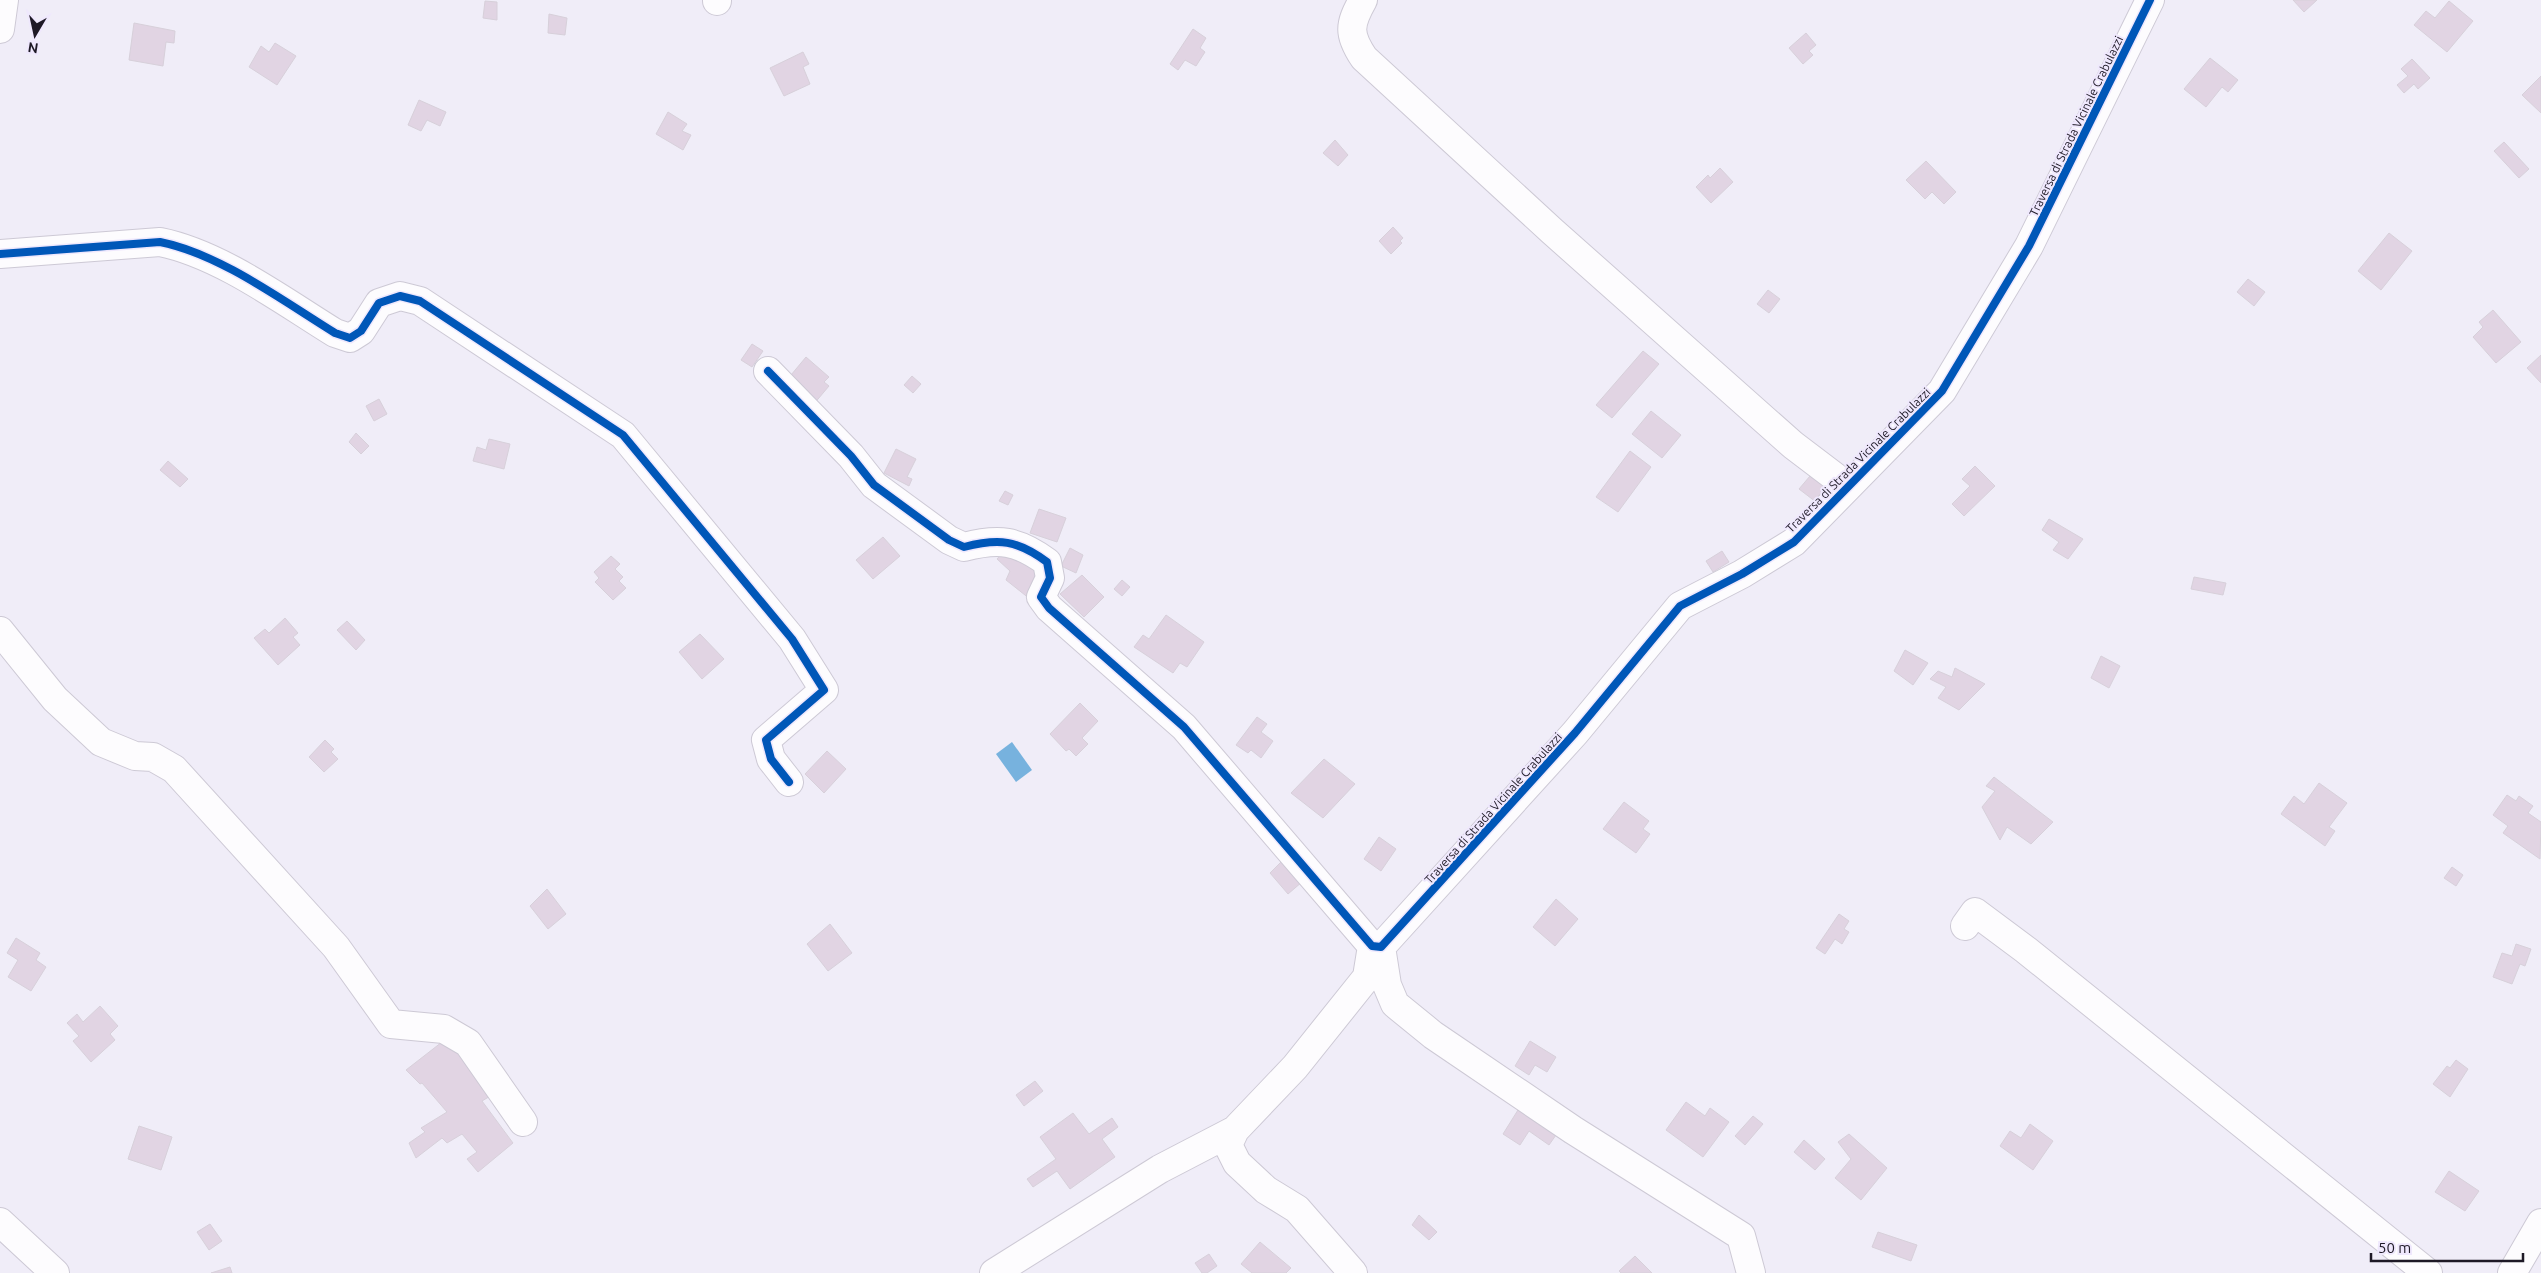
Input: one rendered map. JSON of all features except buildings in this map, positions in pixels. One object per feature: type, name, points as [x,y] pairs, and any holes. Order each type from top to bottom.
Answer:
[{"type":"street","points":[[0,29],[4,0]]},
{"type":"street","points":[[1363,0],[1353,18],[1353,42],[1364,58],[1545,225],[1785,439],[1847,486]]},
{"type":"street","name":"Traversa di Strada Vicinale Crabulazzi","points":[[1377,946],[1575,733],[1680,606],[1742,574],[1794,542],[1942,391],[2029,246],[2150,0]]},
{"type":"street","points":[[0,254],[160,242],[179,246],[218,263],[335,333],[350,338],[361,332],[379,303],[400,296],[420,301],[623,435],[792,639],[824,690],[766,740],[771,759],[789,782]]},
{"type":"street","points":[[768,371],[851,456],[874,485],[949,540],[964,547],[988,541],[1018,543],[1047,562],[1050,578],[1042,597],[1049,608],[1184,727],[1377,946],[1387,985],[1395,1004],[1433,1035],[1564,1125],[1741,1236],[1751,1273]]},
{"type":"street","points":[[0,631],[56,699],[101,742],[135,756],[153,757],[174,769],[336,947],[391,1024],[444,1029],[468,1043],[523,1122]]},
{"type":"street","points":[[1965,926],[1974,912],[2026,950],[2428,1273]]},
{"type":"street","points":[[1353,1273],[1297,1209],[1266,1190],[1237,1163],[1228,1145],[1235,1130],[1295,1067],[1366,977],[1377,946]]},
{"type":"street","points":[[994,1273],[1160,1169],[1235,1130]]},
{"type":"street","points":[[0,1222],[55,1273]]},
{"type":"street","points":[[2512,1273],[2541,1223]]},
{"type":"water","points":[[1012,742],[1032,770],[1016,782],[996,754]]},
{"type":"cycle path","points":[[768,371],[851,456],[874,485],[949,540],[964,547],[988,542],[1017,545],[1047,562],[1050,578],[1041,597],[1049,608],[1184,727],[1372,946],[1381,947],[1575,733],[1680,606],[1742,574],[1794,542],[1942,391],[2029,246],[2150,0]]},
{"type":"cycle path","points":[[0,254],[160,242],[183,248],[228,268],[273,293],[335,333],[350,338],[361,331],[379,303],[400,296],[420,301],[623,435],[792,639],[824,690],[766,740],[771,759],[789,782]]}]
